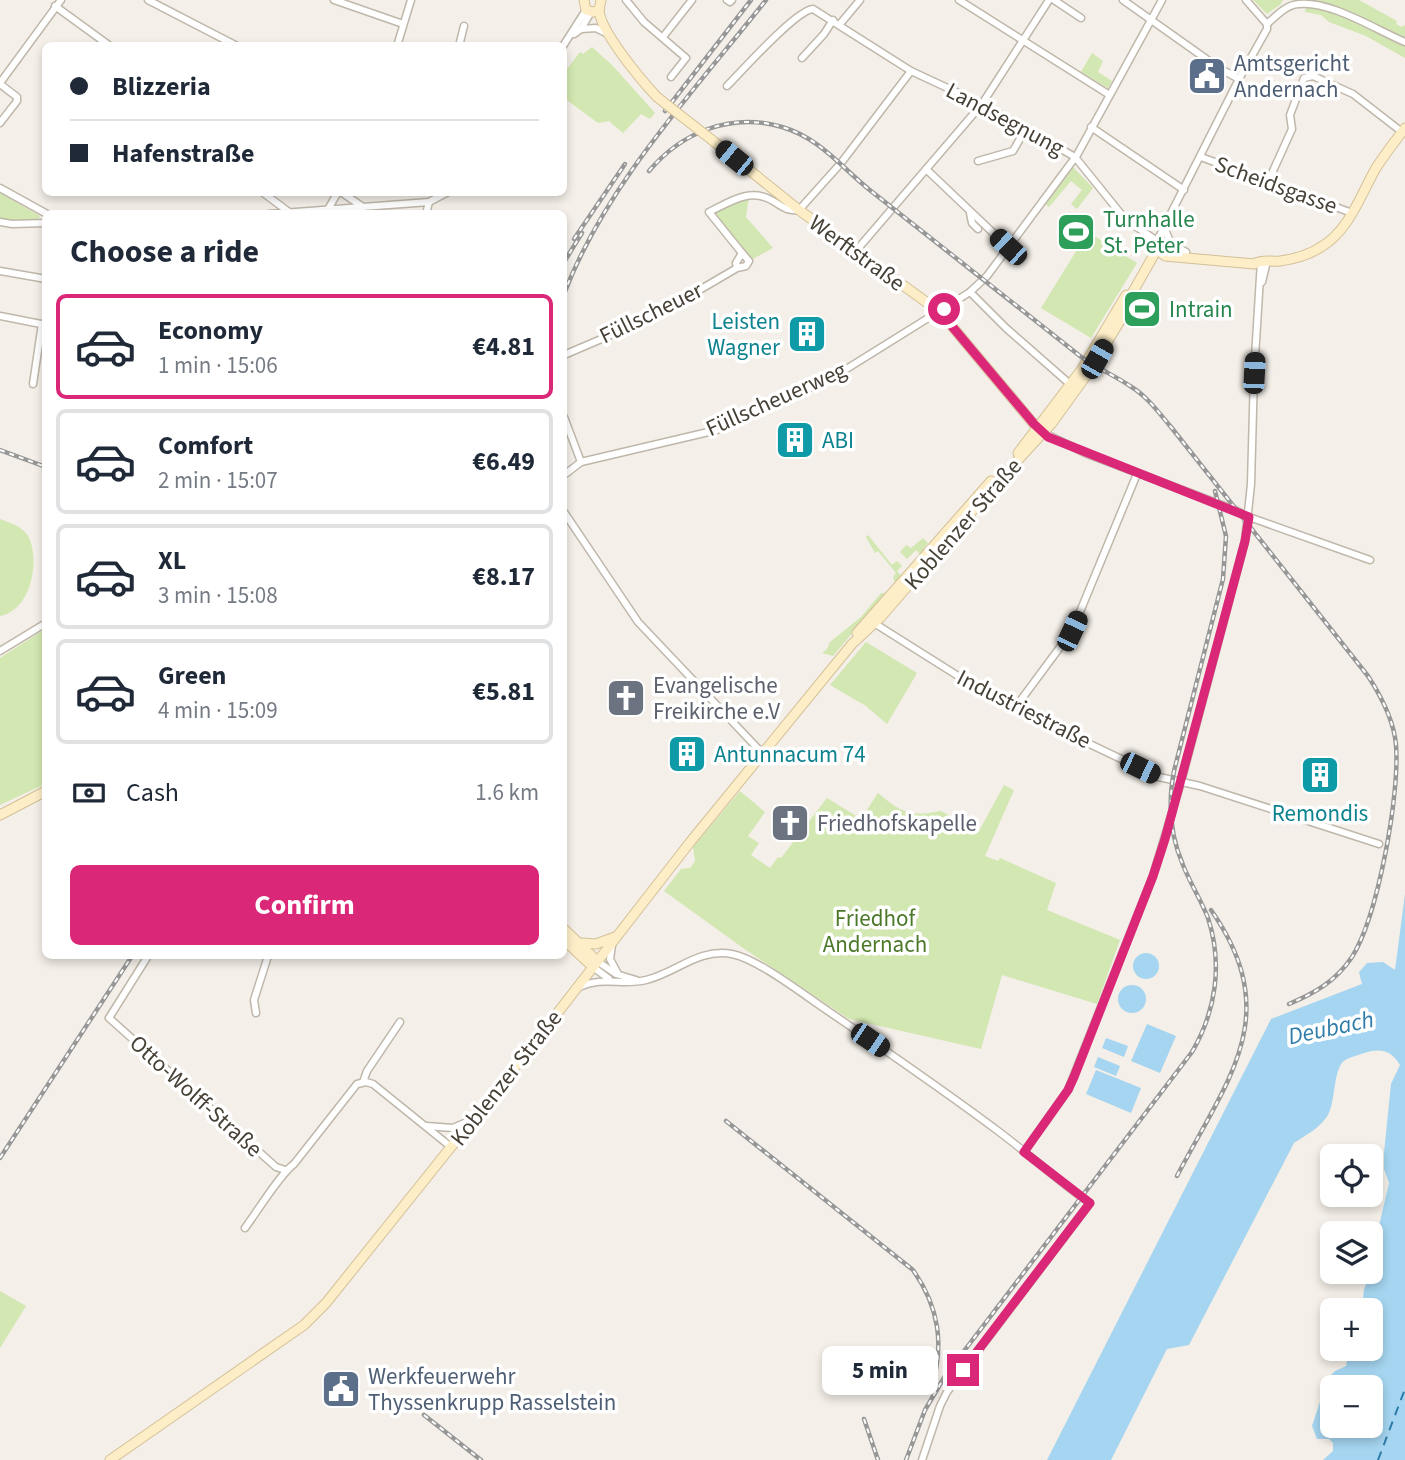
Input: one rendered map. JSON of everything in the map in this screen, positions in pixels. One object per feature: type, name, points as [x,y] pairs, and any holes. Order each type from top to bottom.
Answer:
[{"type":"street","points":[[0,123],[17,102],[17,97],[0,84],[61,0]]},
{"type":"street","points":[[148,0],[229,42]]},
{"type":"street","points":[[334,0],[403,24]]},
{"type":"street","points":[[398,42],[411,0]]},
{"type":"street","points":[[626,0],[644,22],[686,58],[671,77]]},
{"type":"street","points":[[663,37],[692,0]]},
{"type":"street","points":[[840,24],[860,0]]},
{"type":"street","points":[[959,0],[1108,94]]},
{"type":"street","points":[[855,252],[982,104],[1051,0],[1081,18]]},
{"type":"street","points":[[1123,0],[1239,79]]},
{"type":"street","name":"Füllscheuerweg","points":[[567,473],[581,462],[717,430],[816,385],[970,292],[987,276],[1075,157],[1149,19],[1162,0]]},
{"type":"street","points":[[1246,0],[1267,24],[1289,3],[1313,4],[1355,19],[1405,42]]},
{"type":"street","points":[[55,6],[104,42]]},
{"type":"street","points":[[570,37],[581,29],[595,6]]},
{"type":"street","points":[[566,42],[595,6]]},
{"type":"street","name":"Werftstraße","points":[[595,6],[604,32],[657,96],[799,211],[940,312],[1041,431],[1074,449],[1137,474],[1370,560]]},
{"type":"street","name":"Landsegnung","points":[[727,86],[790,23],[808,10],[821,12],[911,71],[982,104],[1075,157],[1125,219],[1158,244]]},
{"type":"street","points":[[802,58],[833,20]]},
{"type":"street","name":"Koblenzer Straße","points":[[852,644],[875,623],[1041,431],[1123,316],[1239,79],[1267,29],[1267,24]]},
{"type":"street","points":[[460,42],[464,26]]},
{"type":"street","points":[[581,29],[604,32]]},
{"type":"street","points":[[741,253],[736,263],[737,268],[748,265],[749,261],[709,212],[748,194],[772,200],[788,211],[799,211],[841,163],[911,71]]},
{"type":"street","points":[[1144,272],[1156,258],[1254,264],[1301,257],[1322,247],[1335,237],[1352,213],[1382,159],[1404,130],[1353,94],[1308,76],[1304,78],[1290,115],[1292,129],[1268,182]]},
{"type":"street","points":[[1091,127],[1184,190]]},
{"type":"street","points":[[978,162],[1013,150],[1025,130]]},
{"type":"street","name":"Scheidsgasse","points":[[1201,157],[1352,213]]},
{"type":"street","points":[[926,169],[1008,247]]},
{"type":"street","points":[[0,188],[42,211]]},
{"type":"street","points":[[268,196],[287,210]]},
{"type":"street","points":[[345,196],[363,207]]},
{"type":"street","points":[[336,210],[429,202],[440,196]]},
{"type":"street","points":[[427,210],[429,202]]},
{"type":"street","points":[[970,211],[972,223],[978,229]]},
{"type":"street","name":"Koblenzer Straße","points":[[1074,387],[1166,232],[1171,217]]},
{"type":"street","points":[[0,222],[42,223]]},
{"type":"street","points":[[1166,232],[1171,244],[1186,252]]},
{"type":"street","points":[[1158,244],[1167,250],[1262,261]]},
{"type":"street","points":[[1158,244],[1161,254],[1166,257]]},
{"type":"street","points":[[1024,1152],[1068,1090],[1080,1065],[1153,876],[1181,782],[1249,517],[1254,373],[1262,261]]},
{"type":"street","name":"Füllscheuer","points":[[567,354],[653,317],[737,268]]},
{"type":"street","points":[[0,271],[42,278]]},
{"type":"street","points":[[970,292],[1006,328],[1074,387]]},
{"type":"street","points":[[0,316],[42,325]]},
{"type":"street","points":[[33,384],[42,336]]},
{"type":"street","points":[[567,425],[581,462]]},
{"type":"street","name":"Koblenzer Straße","points":[[110,1460],[304,1325],[333,1295],[614,939],[852,644],[864,624],[957,517],[1041,431]]},
{"type":"street","points":[[1015,708],[1072,631],[1137,474]]},
{"type":"street","points":[[567,516],[638,622],[763,754]]},
{"type":"street","points":[[864,624],[875,623],[877,611]]},
{"type":"street","name":"Industriestraße","points":[[875,623],[993,698],[1159,777],[1200,786],[1379,844]]},
{"type":"street","points":[[0,651],[42,625]]},
{"type":"street","points":[[0,815],[42,794]]},
{"type":"street","points":[[567,932],[595,964],[641,981]]},
{"type":"street","points":[[579,943],[596,944],[614,939],[610,959],[619,975]]},
{"type":"street","points":[[567,942],[611,980]]},
{"type":"street","points":[[577,988],[597,981],[641,981],[709,954],[727,953],[746,958],[921,1075],[1090,1203],[947,1392],[922,1460]]},
{"type":"street","name":"Otto-Wolff-Straße","points":[[146,959],[109,1018],[276,1167],[285,1170]]},
{"type":"street","points":[[256,1013],[254,1000],[267,959]]},
{"type":"street","points":[[363,1082],[367,1071],[400,1022]]},
{"type":"street","points":[[245,1228],[275,1189],[285,1170],[294,1164],[351,1088],[363,1082],[373,1084],[453,1144]]},
{"type":"street","points":[[442,1129],[453,1128],[473,1119]]},
{"type":"street","points":[[426,1126],[436,1125],[453,1144]]},
{"type":"green space","points":[[1253,0],[1283,0],[1267,14]]},
{"type":"green space","points":[[1359,0],[1397,21],[1396,24],[1401,27],[1405,25],[1405,58],[1366,36],[1329,22],[1321,15],[1305,12],[1307,3],[1300,2]]},
{"type":"green space","points":[[592,47],[613,66],[655,113],[650,119],[641,114],[623,133],[609,121],[598,123],[567,100],[567,69],[580,52],[583,54]]},
{"type":"green space","points":[[1092,53],[1103,61],[1098,72],[1112,81],[1108,88],[1081,72]]},
{"type":"green space","points":[[1071,165],[1093,188],[1077,209],[1071,204],[1082,190],[1071,181],[1049,207],[1043,202]]},
{"type":"green space","points":[[0,193],[40,216],[38,219],[0,219]]},
{"type":"green space","points":[[749,196],[746,217],[773,248],[751,260],[712,212]]},
{"type":"green space","points":[[1088,232],[1137,263],[1091,338],[1041,308]]},
{"type":"green space","points":[[0,519],[16,525],[28,536],[32,546],[33,571],[26,595],[19,605],[0,616]]},
{"type":"green space","points":[[868,535],[892,565],[897,561],[902,566],[897,571],[901,575],[895,583],[893,577],[896,573],[878,551],[875,553],[866,537]]},
{"type":"green space","points":[[923,538],[928,543],[920,554],[916,550],[907,559],[900,552],[906,545],[911,548]]},
{"type":"green space","points":[[881,593],[886,593],[833,656],[822,653],[830,642],[861,617]]},
{"type":"green space","points":[[42,631],[42,785],[0,805],[0,658]]},
{"type":"green space","points":[[866,642],[917,673],[887,724],[866,706],[830,685]]},
{"type":"green space","name":"Friedhof Andernach","points":[[1004,785],[1014,790],[985,856],[998,861],[1000,858],[1056,883],[1047,910],[1120,940],[1097,1004],[1002,975],[981,1049],[849,1019],[664,891],[681,869],[690,868],[695,861],[693,847],[740,791],[765,812],[748,836],[759,843],[751,855],[770,868],[778,857],[781,858],[827,798],[861,819],[878,793],[906,812],[921,814],[941,811],[979,831]]},
{"type":"green space","points":[[0,1291],[26,1306],[0,1348]]},
{"type":"water","name":"Deubach","points":[[1405,894],[1405,1460],[1323,1460],[1333,1451],[1333,1443],[1329,1439],[1317,1439],[1312,1426],[1320,1402],[1320,1438],[1383,1438],[1383,1375],[1331,1375],[1346,1366],[1347,1361],[1383,1361],[1383,1298],[1363,1298],[1366,1284],[1383,1284],[1383,1221],[1380,1221],[1389,1183],[1384,1169],[1384,1153],[1391,1084],[1400,1065],[1386,1052],[1376,1051],[1350,1058],[1341,1064],[1328,1115],[1317,1127],[1294,1143],[1189,1345],[1167,1349],[1111,1460],[1047,1460],[1271,1019],[1362,984],[1359,972],[1367,963],[1383,962],[1395,970]]},
{"type":"water","points":[[1146,953],[1155,957],[1159,966],[1155,975],[1146,979],[1137,975],[1133,966],[1137,957]]},
{"type":"water","points":[[1132,985],[1142,989],[1146,999],[1142,1009],[1132,1013],[1122,1009],[1118,999],[1122,989]]},
{"type":"water","points":[[1147,1024],[1176,1036],[1160,1073],[1131,1061]]},
{"type":"water","points":[[1106,1038],[1128,1046],[1124,1057],[1102,1048]]},
{"type":"water","points":[[1098,1057],[1120,1066],[1116,1076],[1094,1067]]},
{"type":"water","points":[[1096,1070],[1141,1088],[1131,1113],[1086,1094]]},
{"type":"ferry route","points":[[1378,1460],[1405,1389]]},
{"type":"railway","points":[[665,111],[751,0]]},
{"type":"railway","points":[[567,287],[603,214],[627,177],[766,0]]},
{"type":"railway","points":[[649,171],[662,157],[692,136],[726,124],[763,123],[782,127],[808,138],[1080,356],[1124,382],[1147,400],[1368,676],[1386,709],[1396,745],[1391,823],[1378,885],[1362,938],[1352,957],[1339,973],[1324,985],[1289,1004]]},
{"type":"railway","points":[[574,239],[625,164]]},
{"type":"railway","points":[[567,257],[582,233]]},
{"type":"railway","points":[[0,450],[42,466]]},
{"type":"railway","points":[[906,1460],[925,1410],[945,1376],[1192,1052],[1207,1020],[1215,987],[1213,935],[1179,854],[1173,830],[1171,795],[1174,771],[1223,579],[1226,536],[1215,491]]},
{"type":"railway","points":[[1177,1176],[1230,1077],[1241,1046],[1246,1015],[1244,982],[1233,948],[1211,910]]},
{"type":"railway","points":[[0,1158],[130,959]]},
{"type":"railway","points":[[726,1121],[913,1270],[929,1298],[937,1327],[938,1357],[931,1389]]},
{"type":"railway","points":[[424,1415],[481,1460]]},
{"type":"railway","points":[[864,1419],[878,1460]]},
{"type":"place","name":"Amtsgericht Andernach","points":[[1207,76]]},
{"type":"place","name":"Turnhalle St. Peter","points":[[1076,232]]},
{"type":"place","name":"Intrain","points":[[1142,309]]},
{"type":"place","name":"Leisten Wagner","points":[[807,334]]},
{"type":"place","name":"ABI","points":[[795,440]]},
{"type":"place","name":"Evangelische Freikirche e.V","points":[[626,698]]},
{"type":"place","name":"Antunnacum 74","points":[[687,754]]},
{"type":"place","name":"Remondis","points":[[1320,775]]},
{"type":"place","name":"Friedhofskapelle","points":[[790,823]]},
{"type":"place","name":"Werkfeuerwehr Thyssenkrupp Rasselstein","points":[[341,1389]]},
{"type":"route","points":[[944,309],[940,312],[1038,429],[1048,437],[1249,517],[1192,740],[1153,876],[1080,1065],[1068,1090],[1024,1152],[1090,1203],[963,1370]]}]
